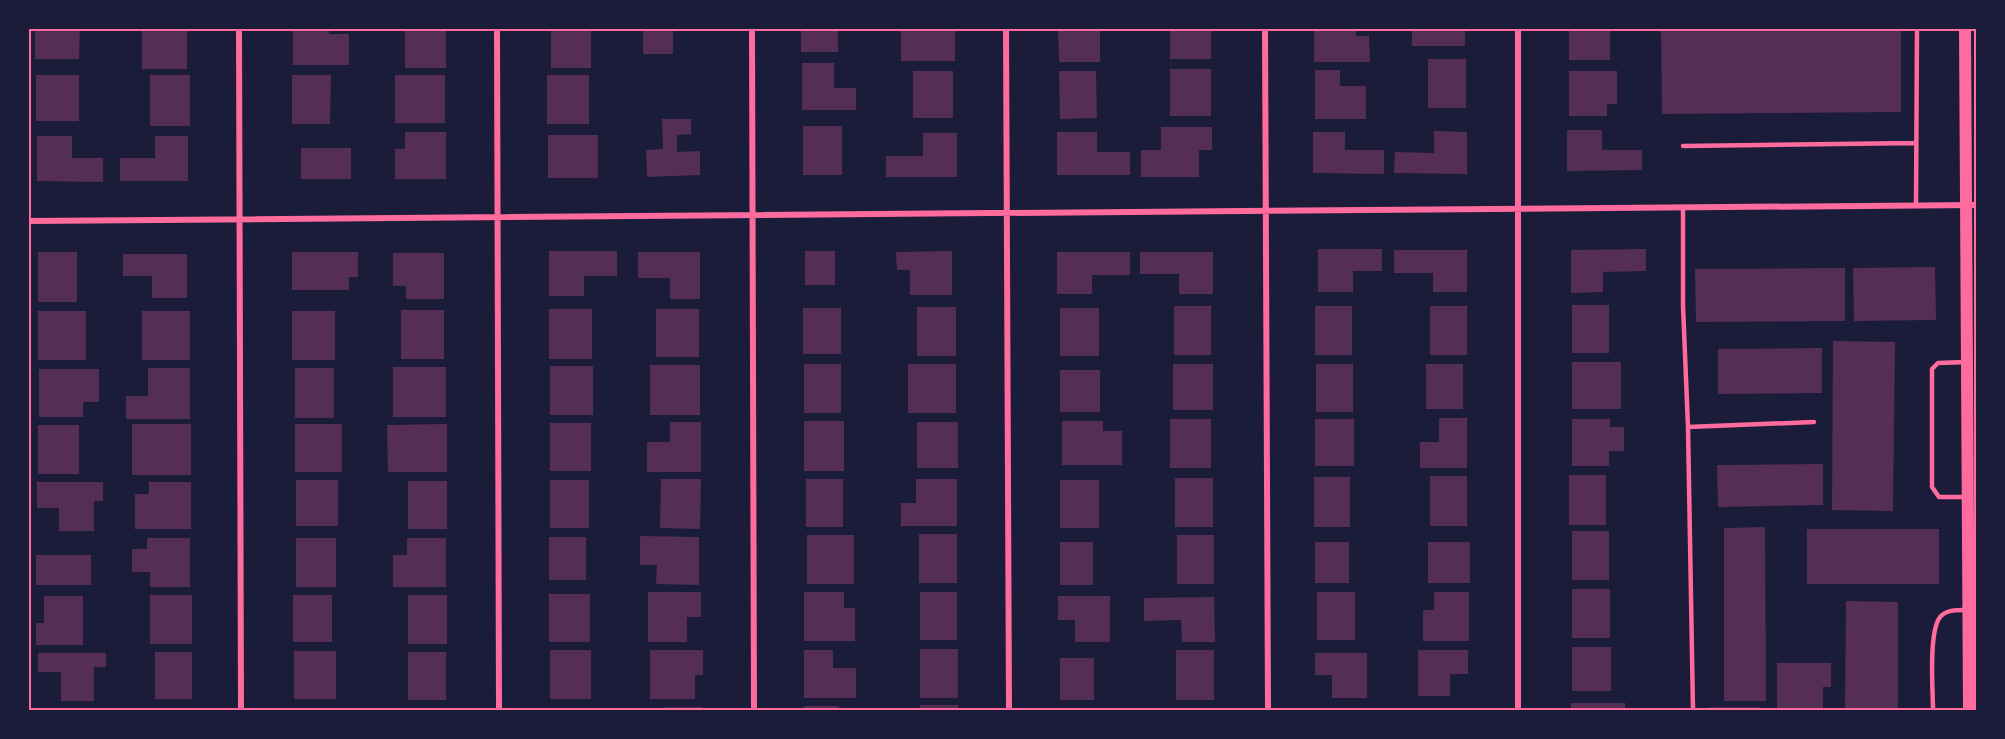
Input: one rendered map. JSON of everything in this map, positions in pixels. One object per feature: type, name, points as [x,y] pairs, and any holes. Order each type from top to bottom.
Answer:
[{"type":"main road","points":[[1965,28],[1971,205],[1966,362],[1972,497],[1968,610],[1969,711]]},
{"type":"street","points":[[239,28],[241,711]]},
{"type":"street","points":[[497,28],[499,711]]},
{"type":"street","points":[[752,28],[754,711]]},
{"type":"street","points":[[1006,28],[1009,711]]},
{"type":"street","points":[[1265,28],[1268,711]]},
{"type":"street","points":[[1518,28],[1518,711]]},
{"type":"street","points":[[28,221],[1971,205]]},
{"type":"lane","points":[[1916,205],[1917,28]]},
{"type":"lane","points":[[1683,146],[1916,143]]},
{"type":"lane","points":[[1683,207],[1683,306],[1688,426],[1693,711]]},
{"type":"lane","points":[[1966,362],[1938,363],[1932,369],[1932,487],[1939,497],[1972,497]]},
{"type":"lane","points":[[1688,426],[1814,422]]},
{"type":"lane","points":[[1933,711],[1932,660],[1935,625],[1941,615],[1949,611],[1968,610]]},
{"type":"building","points":[[35,28],[80,28],[79,59],[35,59]]},
{"type":"building","points":[[142,28],[187,28],[187,69],[142,69]]},
{"type":"building","points":[[293,28],[329,28],[329,34],[349,34],[349,65],[293,65]]},
{"type":"building","points":[[405,28],[446,28],[446,68],[405,68]]},
{"type":"building","points":[[551,28],[591,28],[591,68],[551,68]]},
{"type":"building","points":[[643,28],[673,28],[673,54],[643,54]]},
{"type":"building","points":[[801,28],[838,28],[838,52],[801,52]]},
{"type":"building","points":[[901,28],[955,28],[955,61],[901,61]]},
{"type":"building","points":[[1058,28],[1100,28],[1100,62],[1059,62]]},
{"type":"building","points":[[1170,28],[1211,28],[1211,59],[1170,59]]},
{"type":"building","points":[[1314,28],[1356,28],[1356,36],[1369,36],[1370,62],[1314,62]]},
{"type":"building","points":[[1412,28],[1465,28],[1465,46],[1412,46]]},
{"type":"building","points":[[1569,28],[1610,28],[1610,60],[1569,60]]},
{"type":"building","points":[[1661,28],[1901,28],[1901,112],[1662,114]]},
{"type":"building","points":[[1428,59],[1466,59],[1466,108],[1428,108]]},
{"type":"building","points":[[802,63],[834,63],[834,88],[856,88],[856,110],[802,110]]},
{"type":"building","points":[[1170,69],[1211,69],[1211,116],[1170,116]]},
{"type":"building","points":[[1315,70],[1340,70],[1340,86],[1366,86],[1366,119],[1315,119]]},
{"type":"building","points":[[913,71],[953,71],[953,118],[913,118]]},
{"type":"building","points":[[1059,71],[1096,71],[1097,118],[1060,119]]},
{"type":"building","points":[[1569,71],[1617,71],[1617,104],[1607,104],[1607,116],[1569,116]]},
{"type":"building","points":[[36,75],[79,75],[79,121],[36,121]]},
{"type":"building","points":[[150,75],[190,75],[190,126],[150,126]]},
{"type":"building","points":[[292,75],[331,75],[330,124],[292,124]]},
{"type":"building","points":[[395,75],[445,75],[445,123],[395,123]]},
{"type":"building","points":[[547,75],[589,75],[589,124],[547,124]]},
{"type":"building","points":[[662,119],[691,119],[691,134],[677,135],[677,152],[700,151],[700,175],[647,177],[646,150],[663,149]]},
{"type":"building","points":[[803,126],[842,126],[842,175],[803,175]]},
{"type":"building","points":[[1161,127],[1212,127],[1212,150],[1199,150],[1199,177],[1141,177],[1141,150],[1161,150]]},
{"type":"building","points":[[1567,130],[1602,130],[1602,150],[1642,150],[1642,170],[1567,171]]},
{"type":"building","points":[[1434,131],[1467,132],[1467,174],[1394,173],[1395,152],[1434,153]]},
{"type":"building","points":[[405,132],[446,132],[446,179],[395,179],[395,149],[405,149]]},
{"type":"building","points":[[1057,132],[1097,132],[1097,152],[1130,152],[1130,175],[1057,175]]},
{"type":"building","points":[[1313,132],[1345,132],[1345,150],[1384,150],[1384,174],[1313,173]]},
{"type":"building","points":[[923,133],[957,133],[957,177],[886,177],[886,156],[923,156]]},
{"type":"building","points":[[548,135],[598,135],[598,178],[548,178]]},
{"type":"building","points":[[37,136],[72,136],[72,158],[103,158],[103,182],[37,181]]},
{"type":"building","points":[[155,136],[188,136],[188,181],[120,181],[120,158],[155,158]]},
{"type":"building","points":[[301,148],[351,148],[351,179],[301,179]]},
{"type":"building","points":[[1318,249],[1382,249],[1382,271],[1353,271],[1353,292],[1318,292]]},
{"type":"building","points":[[1646,249],[1646,271],[1603,272],[1603,292],[1571,293],[1571,250]]},
{"type":"building","points":[[1394,250],[1467,250],[1467,292],[1433,292],[1433,273],[1394,273]]},
{"type":"building","points":[[549,251],[617,251],[617,276],[584,276],[584,296],[549,296]]},
{"type":"building","points":[[805,251],[835,251],[835,285],[805,285]]},
{"type":"building","points":[[952,251],[952,295],[910,295],[910,270],[897,270],[896,252]]},
{"type":"building","points":[[38,252],[77,252],[77,302],[38,302]]},
{"type":"building","points":[[292,252],[358,252],[358,277],[349,277],[349,290],[292,290]]},
{"type":"building","points":[[638,252],[700,252],[700,299],[670,299],[670,278],[638,278]]},
{"type":"building","points":[[1057,252],[1130,252],[1130,275],[1092,275],[1092,294],[1057,294]]},
{"type":"building","points":[[1140,252],[1213,252],[1213,294],[1179,294],[1179,274],[1140,274]]},
{"type":"building","points":[[393,253],[444,253],[444,299],[406,299],[406,286],[393,286]]},
{"type":"building","points":[[123,254],[187,254],[187,298],[152,298],[152,276],[123,276]]},
{"type":"building","points":[[1935,267],[1936,320],[1854,321],[1853,268]]},
{"type":"building","points":[[1845,268],[1845,321],[1696,322],[1695,269]]},
{"type":"building","points":[[1572,305],[1609,305],[1609,353],[1572,353]]},
{"type":"building","points":[[1174,306],[1211,306],[1211,355],[1174,355]]},
{"type":"building","points":[[1315,306],[1352,306],[1352,355],[1315,355]]},
{"type":"building","points":[[1430,306],[1467,306],[1467,355],[1430,355]]},
{"type":"building","points":[[917,307],[956,307],[956,356],[917,356]]},
{"type":"building","points":[[803,308],[841,308],[841,354],[803,354]]},
{"type":"building","points":[[1060,308],[1099,308],[1099,356],[1060,356]]},
{"type":"building","points":[[549,309],[592,309],[592,359],[549,359]]},
{"type":"building","points":[[656,309],[699,309],[699,357],[656,357]]},
{"type":"building","points":[[401,310],[444,310],[444,359],[401,359]]},
{"type":"building","points":[[38,311],[86,311],[86,360],[38,360]]},
{"type":"building","points":[[142,311],[190,311],[190,360],[142,360]]},
{"type":"building","points":[[292,311],[335,311],[335,360],[292,360]]},
{"type":"building","points":[[1833,341],[1895,342],[1893,511],[1832,510]]},
{"type":"building","points":[[1822,348],[1822,393],[1718,394],[1718,349]]},
{"type":"building","points":[[1572,362],[1621,362],[1621,409],[1572,409]]},
{"type":"building","points":[[804,364],[841,364],[841,413],[804,413]]},
{"type":"building","points":[[908,364],[956,364],[956,413],[908,413]]},
{"type":"building","points":[[1173,364],[1213,364],[1213,410],[1173,410]]},
{"type":"building","points":[[1316,364],[1353,364],[1353,412],[1316,412]]},
{"type":"building","points":[[1426,364],[1463,364],[1463,409],[1426,409]]},
{"type":"building","points":[[650,365],[700,365],[700,415],[650,415]]},
{"type":"building","points":[[550,366],[593,366],[593,415],[550,415]]},
{"type":"building","points":[[393,367],[446,367],[446,417],[393,417]]},
{"type":"building","points":[[148,368],[190,368],[190,419],[126,419],[126,396],[148,396]]},
{"type":"building","points":[[295,368],[334,368],[334,418],[295,418]]},
{"type":"building","points":[[39,369],[99,369],[99,402],[83,402],[83,417],[39,417]]},
{"type":"building","points":[[1060,370],[1100,370],[1100,412],[1060,412]]},
{"type":"building","points":[[1439,418],[1467,418],[1467,468],[1420,468],[1420,442],[1439,442]]},
{"type":"building","points":[[1170,419],[1211,419],[1211,468],[1170,468]]},
{"type":"building","points":[[1315,419],[1354,419],[1354,466],[1315,466]]},
{"type":"building","points":[[1572,419],[1610,419],[1610,427],[1624,427],[1624,451],[1609,451],[1609,466],[1572,466]]},
{"type":"building","points":[[804,421],[844,421],[844,471],[804,471]]},
{"type":"building","points":[[1062,421],[1103,421],[1103,431],[1122,431],[1122,465],[1062,465]]},
{"type":"building","points":[[670,422],[701,422],[701,472],[647,472],[647,442],[670,442]]},
{"type":"building","points":[[917,422],[958,422],[958,468],[917,468]]},
{"type":"building","points":[[550,423],[591,423],[591,471],[550,471]]},
{"type":"building","points":[[132,424],[191,424],[191,475],[132,475]]},
{"type":"building","points":[[295,424],[342,424],[342,472],[295,472]]},
{"type":"building","points":[[447,424],[447,472],[388,472],[387,425]]},
{"type":"building","points":[[38,425],[79,425],[79,474],[38,474]]},
{"type":"building","points":[[1823,464],[1823,505],[1718,507],[1717,465]]},
{"type":"building","points":[[1569,475],[1606,475],[1606,525],[1569,525]]},
{"type":"building","points":[[1430,476],[1467,476],[1467,526],[1430,526]]},
{"type":"building","points":[[1314,477],[1350,477],[1350,527],[1314,527]]},
{"type":"building","points":[[1175,478],[1213,478],[1213,527],[1175,527]]},
{"type":"building","points":[[661,479],[701,479],[700,529],[660,528]]},
{"type":"building","points":[[806,479],[843,479],[843,527],[806,527]]},
{"type":"building","points":[[916,479],[957,479],[957,526],[901,526],[901,503],[916,503]]},
{"type":"building","points":[[296,480],[338,480],[338,526],[296,526]]},
{"type":"building","points":[[550,480],[589,480],[589,528],[550,528]]},
{"type":"building","points":[[1060,480],[1099,480],[1099,528],[1060,528]]},
{"type":"building","points":[[408,481],[447,481],[447,529],[408,529]]},
{"type":"building","points":[[37,482],[103,482],[103,501],[94,501],[94,531],[59,531],[59,508],[37,508]]},
{"type":"building","points":[[149,482],[191,482],[191,529],[135,529],[135,494],[149,494]]},
{"type":"building","points":[[1765,527],[1766,701],[1724,701],[1724,528]]},
{"type":"building","points":[[1807,529],[1939,529],[1939,584],[1807,584]]},
{"type":"building","points":[[1572,531],[1609,531],[1609,580],[1572,580]]},
{"type":"building","points":[[919,534],[957,534],[957,583],[919,583]]},
{"type":"building","points":[[807,535],[854,535],[854,584],[807,584]]},
{"type":"building","points":[[1177,535],[1214,535],[1214,584],[1177,584]]},
{"type":"building","points":[[640,536],[699,537],[699,585],[656,584],[657,565],[640,565]]},
{"type":"building","points":[[549,537],[586,537],[586,580],[549,580]]},
{"type":"building","points":[[147,538],[190,538],[190,587],[150,587],[150,572],[132,572],[132,549],[147,549]]},
{"type":"building","points":[[296,538],[336,538],[336,587],[296,587]]},
{"type":"building","points":[[407,538],[446,538],[446,587],[393,587],[393,555],[407,555]]},
{"type":"building","points":[[1060,542],[1093,542],[1093,585],[1060,585]]},
{"type":"building","points":[[1315,542],[1349,542],[1349,583],[1315,583]]},
{"type":"building","points":[[1428,542],[1470,542],[1470,583],[1428,583]]},
{"type":"building","points":[[36,555],[91,555],[91,585],[36,585]]},
{"type":"building","points":[[1572,589],[1610,589],[1610,638],[1572,638]]},
{"type":"building","points":[[648,592],[701,592],[701,617],[687,617],[687,642],[648,642]]},
{"type":"building","points":[[804,592],[844,592],[844,608],[855,608],[855,641],[804,641]]},
{"type":"building","points":[[920,592],[957,592],[957,640],[920,640]]},
{"type":"building","points":[[1317,592],[1355,592],[1355,640],[1317,640]]},
{"type":"building","points":[[1434,592],[1469,592],[1469,641],[1423,641],[1423,610],[1434,610]]},
{"type":"building","points":[[549,594],[590,594],[590,642],[549,642]]},
{"type":"building","points":[[150,595],[192,595],[192,644],[150,644]]},
{"type":"building","points":[[293,595],[332,595],[332,642],[293,642]]},
{"type":"building","points":[[408,595],[447,595],[447,644],[408,644]]},
{"type":"building","points":[[44,596],[83,596],[83,645],[36,645],[36,623],[44,623]]},
{"type":"building","points":[[1058,596],[1110,596],[1110,642],[1075,642],[1075,620],[1058,620]]},
{"type":"building","points":[[1214,597],[1215,642],[1182,642],[1181,620],[1144,621],[1144,598]]},
{"type":"building","points":[[1846,601],[1898,602],[1898,710],[1845,710]]},
{"type":"building","points":[[1572,647],[1611,647],[1611,691],[1572,691]]},
{"type":"building","points":[[920,649],[958,649],[958,698],[920,698]]},
{"type":"building","points":[[550,650],[591,650],[591,699],[550,699]]},
{"type":"building","points":[[650,650],[703,650],[703,675],[695,675],[695,699],[650,699]]},
{"type":"building","points":[[804,650],[833,650],[833,668],[856,668],[856,698],[804,698]]},
{"type":"building","points":[[1176,650],[1214,650],[1214,700],[1176,700]]},
{"type":"building","points":[[1418,650],[1468,650],[1468,674],[1450,674],[1450,696],[1418,696]]},
{"type":"building","points":[[294,651],[336,651],[336,699],[294,699]]},
{"type":"building","points":[[155,652],[192,652],[192,699],[155,699]]},
{"type":"building","points":[[408,652],[446,652],[446,700],[408,700]]},
{"type":"building","points":[[38,653],[106,653],[106,667],[94,667],[94,701],[61,701],[61,672],[38,672]]},
{"type":"building","points":[[1315,653],[1367,653],[1367,698],[1332,698],[1332,675],[1315,675]]},
{"type":"building","points":[[1060,658],[1094,658],[1094,700],[1060,700]]},
{"type":"building","points":[[1777,663],[1831,663],[1831,687],[1823,687],[1823,709],[1777,709]]},
{"type":"building","points":[[1571,703],[1625,703],[1625,710],[1571,710]]},
{"type":"building","points":[[920,705],[958,705],[958,710],[920,710]]},
{"type":"building","points":[[804,706],[839,706],[839,710],[804,710]]},
{"type":"building","points":[[664,707],[702,707],[702,710],[664,710]]},
{"type":"building","points":[[1709,707],[1761,707],[1761,710],[1709,710]]},
{"type":"building","points":[[143,708],[184,708],[184,710],[143,710]]},
{"type":"building","points":[[293,708],[333,708],[333,710],[293,710]]},
{"type":"building","points":[[399,708],[438,708],[438,710],[399,710]]},
{"type":"building","points":[[552,708],[591,708],[591,710],[552,710]]},
{"type":"building","points":[[1188,708],[1215,708],[1215,710],[1188,710]]}]
